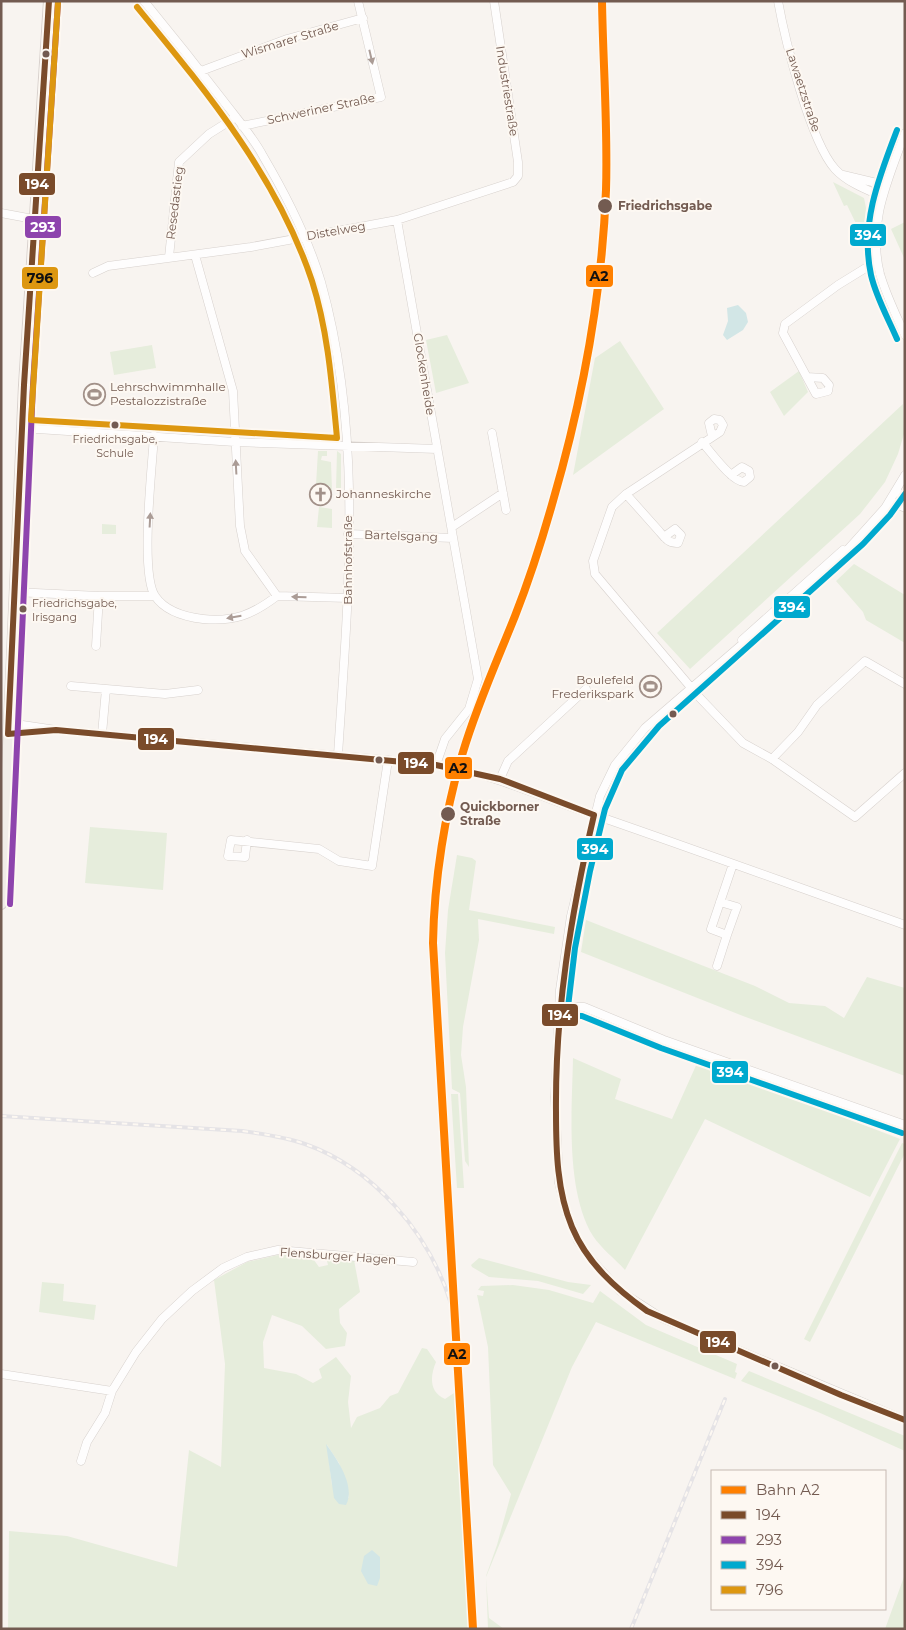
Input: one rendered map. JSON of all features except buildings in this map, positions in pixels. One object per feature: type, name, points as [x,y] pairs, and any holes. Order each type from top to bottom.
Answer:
[{"type":"main road","points":[[1,904],[14,592],[33,219],[49,1]]},
{"type":"street","name":"Bahnhofstraße","points":[[144,1],[201,71],[263,154],[304,237],[320,280],[331,321],[347,447],[348,598],[338,755]]},
{"type":"street","points":[[358,1],[362,18]]},
{"type":"street","name":"Industriestraße","points":[[494,1],[518,162],[518,176],[516,179]]},
{"type":"street","name":"Lawaetzstraße","points":[[778,1],[797,79],[814,126],[830,162],[850,182],[881,196]]},
{"type":"street","name":"Wismarer Straße","points":[[201,71],[249,52],[362,18]]},
{"type":"street","name":"Schweriner Straße","points":[[242,126],[381,97],[362,18]]},
{"type":"street","name":"Resedastieg","points":[[169,257],[179,162],[209,134],[236,117]]},
{"type":"street","points":[[905,133],[881,196],[876,224],[877,261],[884,288],[905,335]]},
{"type":"street","points":[[840,174],[885,185]]},
{"type":"street","name":"Distelweg","points":[[93,273],[108,266],[194,255],[397,220],[506,185],[516,179]]},
{"type":"street","points":[[1,213],[33,219]]},
{"type":"street","name":"Glockenheide","points":[[397,220],[478,679],[469,708],[445,739],[436,765]]},
{"type":"street","points":[[194,255],[234,391],[240,526],[245,551],[277,596]]},
{"type":"street","points":[[807,376],[783,333],[785,324],[838,285],[877,261]]},
{"type":"street","points":[[22,428],[235,442],[437,450]]},
{"type":"street","points":[[492,433],[506,510]]},
{"type":"street","points":[[154,436],[149,571],[155,596],[175,612],[191,617],[220,619],[257,612],[277,596],[348,598]]},
{"type":"street","points":[[712,436],[626,494],[608,512],[592,561],[592,571],[743,743],[772,759],[855,817],[905,773]]},
{"type":"street","points":[[702,442],[731,474]]},
{"type":"street","points":[[905,476],[890,501],[861,537],[828,561],[645,728],[626,749],[605,784],[594,815],[571,916],[559,1006],[555,1097],[559,1183],[572,1228],[590,1258],[620,1291],[648,1311],[842,1395],[905,1420]]},
{"type":"street","points":[[897,491],[905,500]]},
{"type":"street","points":[[452,527],[503,494]]},
{"type":"street","points":[[626,494],[664,537]]},
{"type":"street","points":[[890,501],[905,508]]},
{"type":"street","name":"Bartelsgang","points":[[348,534],[454,538]]},
{"type":"street","points":[[14,592],[99,596],[155,596]]},
{"type":"street","points":[[96,646],[99,596]]},
{"type":"street","points":[[772,759],[798,732],[817,705],[865,661],[905,684]]},
{"type":"street","points":[[71,686],[165,694],[198,690]]},
{"type":"street","points":[[102,734],[106,689]]},
{"type":"street","points":[[500,779],[508,761],[586,689]]},
{"type":"street","points":[[9,729],[56,730],[436,765],[500,779],[594,815],[661,836],[733,864],[905,925]]},
{"type":"street","points":[[247,840],[319,849],[338,861],[372,866],[388,760]]},
{"type":"street","points":[[727,935],[711,929],[733,864]]},
{"type":"street","points":[[717,966],[737,907],[720,902]]},
{"type":"street","points":[[559,1006],[584,1007],[664,1040],[905,1125]]},
{"type":"street","name":"Flensburger Hagen","points":[[81,1461],[87,1442],[105,1413],[112,1391],[136,1352],[162,1319],[192,1291],[223,1268],[248,1257],[278,1250],[413,1262]]},
{"type":"street","points":[[1,1374],[112,1391]]},
{"type":"green space","points":[[833,182],[864,198],[866,208],[863,238],[847,205],[844,206]]},
{"type":"green space","points":[[871,201],[869,236],[871,259],[868,260],[866,239],[869,203]]},
{"type":"green space","points":[[905,222],[905,260],[891,229]]},
{"type":"green space","points":[[447,335],[469,383],[436,393],[426,340]]},
{"type":"green space","points":[[620,341],[664,409],[573,475],[595,358]]},
{"type":"green space","points":[[152,345],[156,368],[114,375],[110,352]]},
{"type":"green space","points":[[799,371],[808,392],[784,416],[770,392]]},
{"type":"green space","points":[[903,404],[904,434],[898,454],[885,482],[860,514],[690,669],[657,633]]},
{"type":"green space","points":[[318,451],[327,451],[327,456],[322,456],[321,460],[331,462],[332,491],[330,491],[330,486],[316,485]]},
{"type":"green space","points":[[337,451],[341,454],[341,489],[336,489]]},
{"type":"green space","points":[[319,507],[332,509],[332,528],[317,527]]},
{"type":"green space","points":[[102,524],[116,525],[116,534],[102,534]]},
{"type":"green space","points":[[854,564],[905,595],[905,643],[866,620],[863,612],[836,581]]},
{"type":"green space","name":"Boulefeld Frederikspark","points":[[655,678],[660,685],[646,697],[641,690]]},
{"type":"green space","points":[[90,827],[167,833],[163,890],[85,883]]},
{"type":"green space","points":[[457,855],[472,858],[476,861],[469,910],[555,927],[554,934],[478,919],[479,940],[463,1027],[461,1055],[466,1087],[469,1167],[465,1161],[460,1093],[452,1089],[445,953],[448,910]]},
{"type":"green space","points":[[586,920],[755,986],[789,1003],[825,1006],[844,1018],[867,977],[905,988],[905,1076],[743,1016],[581,952]]},
{"type":"green space","points":[[573,1058],[621,1079],[615,1099],[672,1119],[698,1061],[900,1139],[870,1197],[705,1119],[625,1270],[593,1236],[584,1217],[578,1196],[572,1150]]},
{"type":"green space","points":[[451,1094],[458,1094],[464,1188],[457,1188]]},
{"type":"green space","points":[[902,1143],[905,1144],[905,1153],[810,1342],[804,1339]]},
{"type":"green space","points":[[278,1255],[311,1256],[319,1267],[328,1265],[326,1256],[354,1260],[360,1292],[339,1309],[340,1323],[347,1333],[345,1346],[326,1349],[302,1326],[272,1315],[263,1342],[264,1368],[296,1374],[313,1383],[322,1378],[319,1369],[336,1357],[351,1376],[348,1402],[351,1428],[357,1417],[380,1408],[390,1396],[398,1393],[422,1348],[427,1349],[436,1362],[432,1383],[436,1392],[445,1399],[454,1393],[470,1629],[8,1629],[9,1531],[67,1536],[177,1567],[189,1450],[221,1467],[225,1364],[214,1280],[247,1262]],"holes":[[[327,1445],[339,1463],[349,1498],[332,1485]]]},
{"type":"green space","points":[[479,1258],[568,1282],[591,1285],[583,1294],[538,1281],[489,1277],[472,1267],[471,1265]]},
{"type":"green space","points":[[42,1282],[64,1284],[63,1301],[96,1305],[94,1320],[39,1312]]},
{"type":"green space","points":[[513,1285],[549,1290],[593,1303],[600,1291],[646,1325],[737,1364],[735,1379],[596,1322],[572,1367],[486,1577],[511,1494],[493,1465],[488,1347],[477,1295],[483,1296],[484,1291],[478,1290],[481,1286]]},
{"type":"green space","points":[[749,1371],[905,1436],[905,1451],[818,1412],[741,1381]]},
{"type":"green space","points":[[905,1574],[905,1629],[885,1629]]},
{"type":"green space","points":[[486,1578],[489,1618],[504,1629],[488,1629]]},
{"type":"shaded area","points":[[738,305],[746,313],[748,322],[743,330],[727,340],[723,335],[728,321],[727,308]]},
{"type":"shaded area","points":[[326,1444],[340,1465],[347,1481],[349,1490],[346,1505],[339,1504],[334,1498]]},
{"type":"shaded area","points":[[372,1550],[380,1557],[380,1578],[377,1586],[368,1584],[361,1571],[364,1556]]},
{"type":"railway","points":[[1,1116],[242,1131],[290,1139],[330,1155],[353,1169],[375,1186],[413,1228],[441,1276],[453,1311],[457,1342]]},
{"type":"railway","points":[[631,1629],[725,1399]]},
{"type":"rail line","name":"A2","points":[[473,1629],[433,943],[434,920],[438,871],[446,822],[457,774],[474,717],[531,573],[549,516],[573,425],[589,347],[600,269],[606,190],[606,119],[602,1]]},
{"type":"transit line","name":"194","points":[[8,734],[24,385],[49,1]]},
{"type":"transit line","name":"293","points":[[10,904],[33,385],[58,2]]},
{"type":"transit line","name":"796","points":[[58,2],[31,420],[337,438],[329,358],[322,319],[312,281],[280,206],[237,136],[189,70],[137,7]]},
{"type":"transit line","name":"394","points":[[897,130],[873,201],[868,237],[868,256],[873,283],[897,339]]},
{"type":"transit line","name":"394","points":[[568,1007],[575,948],[590,871],[605,809],[622,770],[659,726],[863,544],[890,515],[905,494]]},
{"type":"transit line","name":"194","points":[[8,734],[56,730],[436,765],[500,779],[594,815]]},
{"type":"transit line","name":"194","points":[[594,815],[578,889],[566,962],[556,1074],[558,1171],[567,1213],[578,1240],[594,1264],[624,1294],[647,1311],[841,1395],[905,1420]]},
{"type":"transit line","name":"394","points":[[559,1015],[582,1016],[661,1048],[902,1133]]},
{"type":"place","name":"Friedrichsgabe","points":[[605,206]]},
{"type":"place","name":"Lehrschwimmhalle Pestalozzistraße","points":[[94,394]]},
{"type":"place","name":"Friedrichsgabe, Schule","points":[[115,425]]},
{"type":"place","name":"Johanneskirche","points":[[320,494]]},
{"type":"place","name":"Friedrichsgabe, Irisgang","points":[[23,609]]},
{"type":"place","name":"Boulefeld Frederikspark","points":[[650,687]]},
{"type":"place","name":"Quickborner Straße","points":[[448,814]]}]
